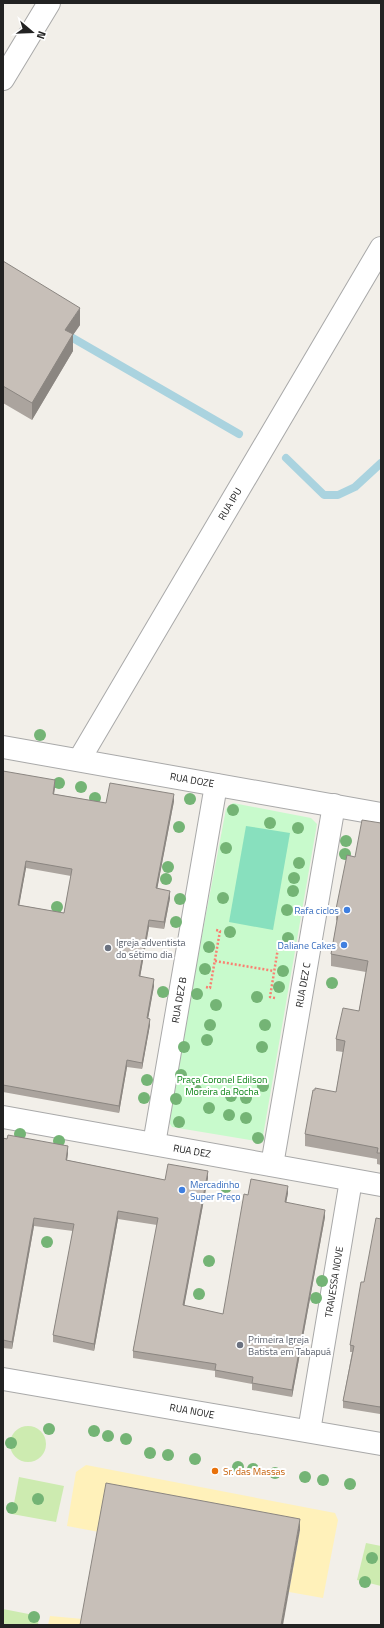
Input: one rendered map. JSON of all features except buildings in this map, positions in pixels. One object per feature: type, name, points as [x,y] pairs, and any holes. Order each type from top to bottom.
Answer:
[{"type":"street","points":[[3,80],[49,3]]},
{"type":"street","name":"RUA IPU","points":[[79,760],[381,248]]},
{"type":"street","name":"RUA DOZE","points":[[3,747],[381,814]]},
{"type":"street","name":"RUA DEZ B","points":[[154,1144],[216,785]]},
{"type":"street","name":"RUA DEZ C","points":[[272,1165],[334,805]]},
{"type":"street","name":"RUA DEZ","points":[[3,1116],[381,1185]]},
{"type":"street","name":"TRAVESSA NOVE","points":[[309,1432],[351,1180]]},
{"type":"street","name":"RUA NOVE","points":[[3,1379],[381,1444]]},
{"type":"path","points":[[281,999],[270,997],[274,971],[280,942],[290,944]]},
{"type":"path","points":[[215,961],[274,971]]},
{"type":"green space","name":"Praça Coronel Edilson Moreira da Rocha","points":[[233,803],[311,818],[317,824],[263,1136],[256,1141],[172,1127],[167,1119],[226,809]]},
{"type":"green space","points":[[246,826],[290,833],[273,930],[229,922]]},
{"type":"green space","points":[[28,1426],[41,1431],[46,1444],[41,1457],[28,1462],[15,1457],[10,1444],[15,1431]]},
{"type":"green space","points":[[19,1477],[64,1486],[56,1522],[12,1514]]},
{"type":"green space","points":[[366,1543],[381,1546],[381,1586],[357,1580]]},
{"type":"green space","points":[[3,1609],[39,1616],[38,1625],[3,1625]]},
{"type":"sand","points":[[86,1465],[335,1513],[338,1520],[323,1598],[289,1592],[300,1530],[99,1532],[67,1526],[76,1472]]},
{"type":"sand","points":[[50,1616],[83,1619],[82,1625],[48,1625]]},
{"type":"waterway","points":[[71,337],[239,434]]},
{"type":"waterway","points":[[286,458],[324,495],[338,495],[355,487],[381,463]]},
{"type":"place","name":"Rafa ciclos","points":[[347,910]]},
{"type":"place","name":"Daliane Cakes","points":[[344,945]]},
{"type":"place","name":"Igreja adventista do sétimo dia","points":[[108,948]]},
{"type":"place","name":"Mercadinho Super Preço","points":[[182,1190]]},
{"type":"place","name":"Primeira Igreja Batista em Tabapuá","points":[[240,1345]]},
{"type":"place","name":"Sr. das Massas","points":[[215,1471]]}]
